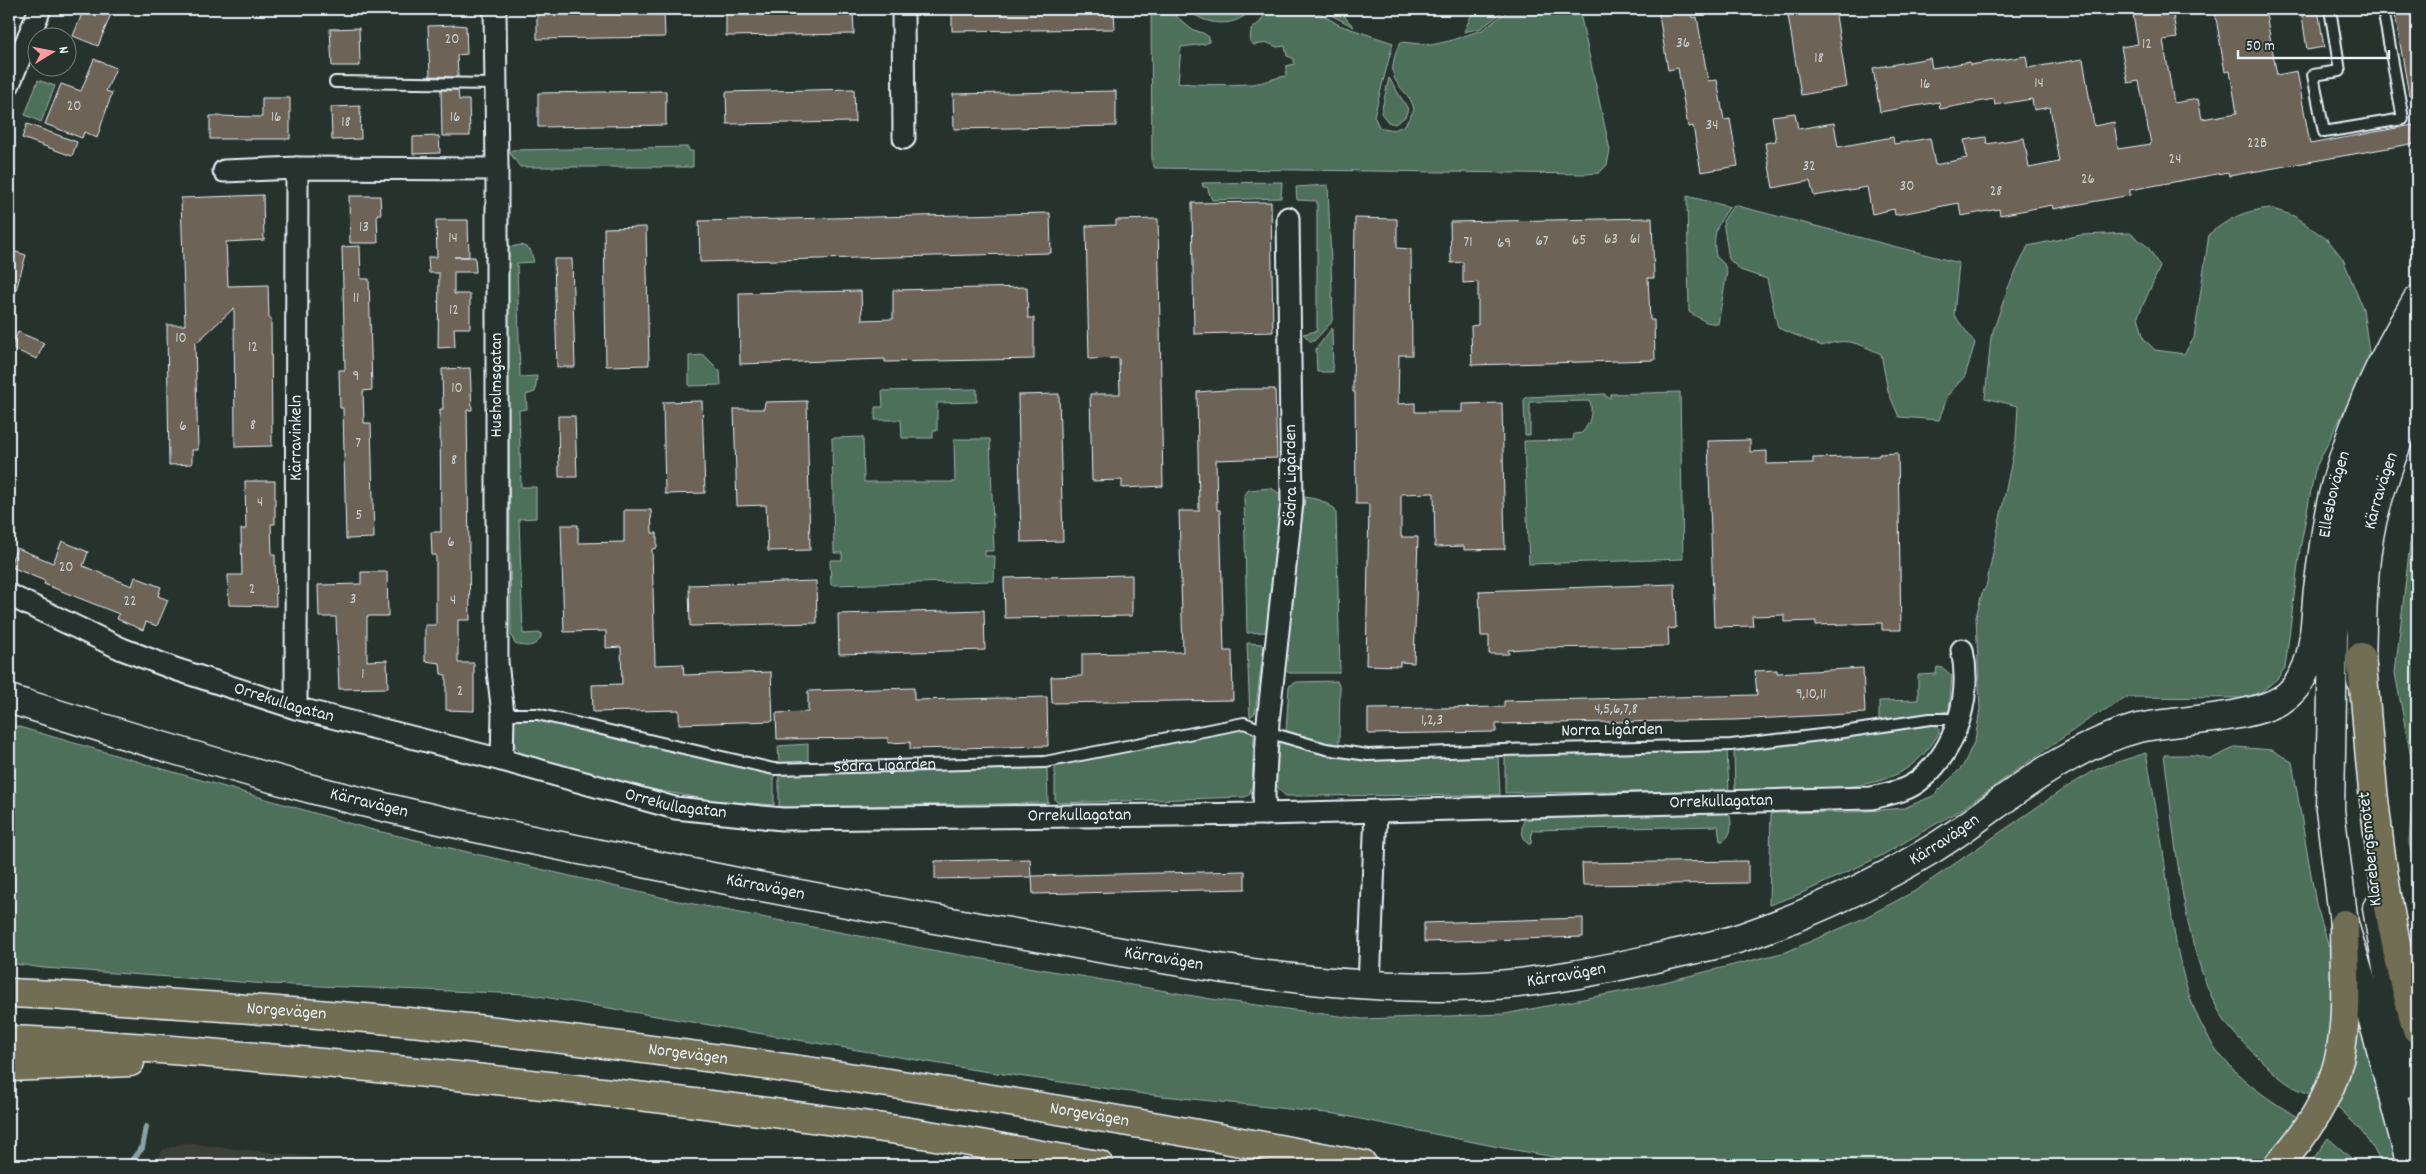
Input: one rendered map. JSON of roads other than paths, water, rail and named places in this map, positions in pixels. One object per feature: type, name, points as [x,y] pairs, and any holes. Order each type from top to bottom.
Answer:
[{"type":"highway","points":[[2361,657],[2377,825],[2406,992],[2417,1029]]},
{"type":"highway","points":[[2278,1165],[2309,1126],[2330,1086],[2339,1060],[2343,1029],[2344,924]]},
{"type":"highway","points":[[9,984],[54,995]]},
{"type":"highway","name":"Norgevägen","points":[[9,993],[476,1029],[714,1059],[906,1085],[1209,1135],[1363,1165]]},
{"type":"highway","points":[[9,1040],[75,1043],[268,1058],[477,1078],[697,1103],[900,1130],[1098,1165]]},
{"type":"highway","points":[[9,1067],[268,1058]]},
{"type":"street","points":[[9,84],[40,9]]},
{"type":"street","name":"Husholmsgatan","points":[[495,9],[497,169],[497,662],[503,714],[502,760]]},
{"type":"street","points":[[903,9],[904,138]]},
{"type":"street","points":[[224,171],[297,168],[497,169]]},
{"type":"street","name":"Kärravinkeln","points":[[296,708],[297,168]]},
{"type":"street","name":"Södra Ligården","points":[[1265,814],[1267,732],[1292,502],[1288,218]]},
{"type":"street","name":"Ellesbovägen","points":[[2285,698],[2300,681],[2312,653],[2319,582],[2335,483],[2366,395],[2397,334],[2417,300]]},
{"type":"street","name":"Kärravägen","points":[[2333,636],[2346,533],[2361,471],[2378,422],[2400,370],[2417,338]]},
{"type":"street","name":"Kärravägen","points":[[2366,566],[2373,519],[2389,463],[2417,391]]},
{"type":"street","name":"Klarebergsmotet","points":[[2366,566],[2361,657],[2361,742],[2365,806],[2375,898],[2407,1087],[2417,1128]]},
{"type":"street","name":"Orrekullagatan","points":[[9,595],[122,649],[175,669],[296,708],[502,760],[675,808],[782,819],[1265,814],[1871,798],[1896,792],[1920,780],[1939,761],[1952,739],[1966,691],[1965,665],[1962,650]]},
{"type":"street","name":"Klarebergsmotet","points":[[2333,636],[2330,810],[2344,924],[2378,1038],[2411,1165]]},
{"type":"street","name":"Kärravägen","points":[[9,699],[187,754],[324,792],[519,838],[896,913],[1240,970],[1369,986],[1478,986],[1532,982],[1589,973],[1739,938],[1826,903],[1907,862],[1962,829],[2058,762],[2105,738],[2151,726],[2209,720],[2271,706],[2285,698]]},
{"type":"street","points":[[1369,986],[1376,811]]},
{"type":"lane","points":[[2330,9],[2340,71],[2313,75],[2324,132],[2403,119],[2383,9]]},
{"type":"lane","points":[[335,82],[496,84]]},
{"type":"lane","name":"Södra Ligården","points":[[503,714],[538,714],[774,768],[1045,762],[1244,723],[1267,732]]},
{"type":"lane","name":"Norra Ligården","points":[[1267,732],[1326,749],[1368,755],[1731,745],[1958,718]]},
{"type":"waterway","points":[[134,1165],[133,1159],[142,1148],[146,1127]]}]
